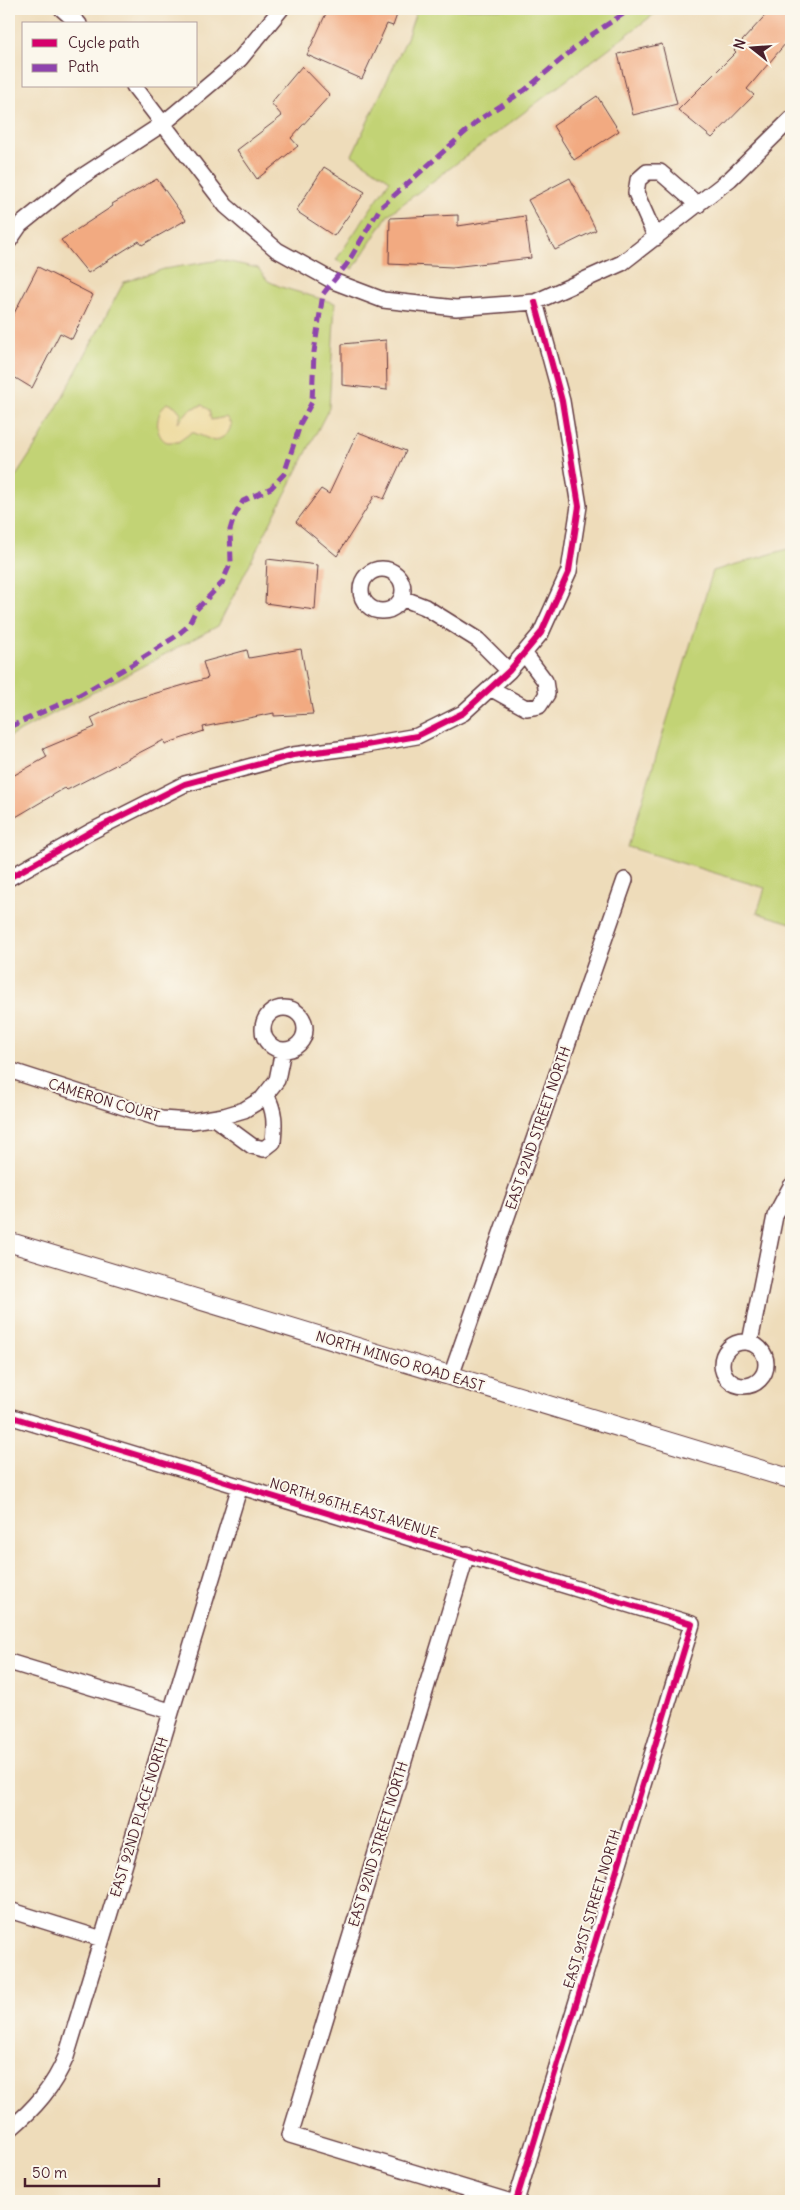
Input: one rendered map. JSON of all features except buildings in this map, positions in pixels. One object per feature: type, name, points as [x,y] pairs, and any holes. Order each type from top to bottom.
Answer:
[{"type":"street","points":[[62,9],[77,22]]},
{"type":"street","points":[[9,240],[20,225],[72,182],[164,123],[240,59],[281,9]]},
{"type":"street","points":[[136,88],[226,206],[277,250],[333,281],[383,300],[456,308],[535,302],[622,263],[730,180],[791,119]]},
{"type":"street","points":[[656,238],[636,194],[638,180],[647,172],[660,172],[698,204]]},
{"type":"street","points":[[9,878],[90,832],[185,784],[293,755],[355,748],[417,736],[463,713],[508,671],[541,633],[569,570],[579,506],[562,401],[535,302]]},
{"type":"street","points":[[402,598],[425,607],[478,640],[508,671]]},
{"type":"street","points":[[490,688],[526,708],[539,706],[547,694],[545,681],[524,653]]},
{"type":"street","name":"EAST 92ND STREET NORTH","points":[[452,1376],[624,880]]},
{"type":"street","name":"CAMERON COURT","points":[[9,1070],[161,1119],[192,1121],[214,1118],[244,1110],[262,1099],[277,1080],[283,1050]]},
{"type":"street","points":[[214,1118],[252,1146],[264,1149],[273,1142],[274,1129],[274,1110],[266,1094]]},
{"type":"street","points":[[750,1342],[775,1216],[791,1186]]},
{"type":"street","name":"NORTH MINGO ROAD EAST","points":[[9,1242],[791,1479]]},
{"type":"street","name":"NORTH 96TH EAST AVENUE","points":[[9,1416],[692,1624]]},
{"type":"street","name":"EAST 92ND PLACE NORTH","points":[[9,2130],[42,2099],[60,2071],[240,1486]]},
{"type":"street","name":"EAST 92ND STREET NORTH","points":[[467,1554],[290,2134],[508,2201]]},
{"type":"street","name":"EAST 91ST STREET NORTH","points":[[516,2201],[692,1624]]},
{"type":"street","points":[[9,1662],[170,1711]]},
{"type":"street","points":[[9,1910],[102,1939]]},
{"type":"green space","points":[[417,9],[661,9],[388,215],[353,269],[336,260],[390,180],[352,155],[407,38]]},
{"type":"green space","points":[[220,260],[258,268],[268,281],[281,287],[335,303],[329,408],[218,626],[9,737],[9,487],[40,439],[124,282],[164,269]]},
{"type":"green space","points":[[791,548],[791,923],[757,913],[765,888],[628,847],[713,571]]},
{"type":"sand","points":[[167,403],[175,406],[181,413],[178,423],[189,410],[202,405],[209,410],[211,420],[226,417],[231,424],[228,433],[214,441],[192,432],[178,442],[167,442],[160,435],[158,417]]},
{"type":"marked path","points":[[9,727],[76,697],[133,664],[175,637],[188,626],[196,610],[222,583],[231,562],[230,530],[234,517],[243,501],[271,488],[284,474],[301,422],[312,402],[314,352],[323,294],[347,264],[380,208],[480,119],[525,90],[588,37],[631,9]]},
{"type":"cycle path","points":[[9,878],[90,832],[185,784],[293,755],[417,736],[463,713],[509,671],[541,633],[569,571],[579,506],[562,401],[535,302]]},
{"type":"cycle path","points":[[9,1416],[692,1624],[516,2201]]}]
